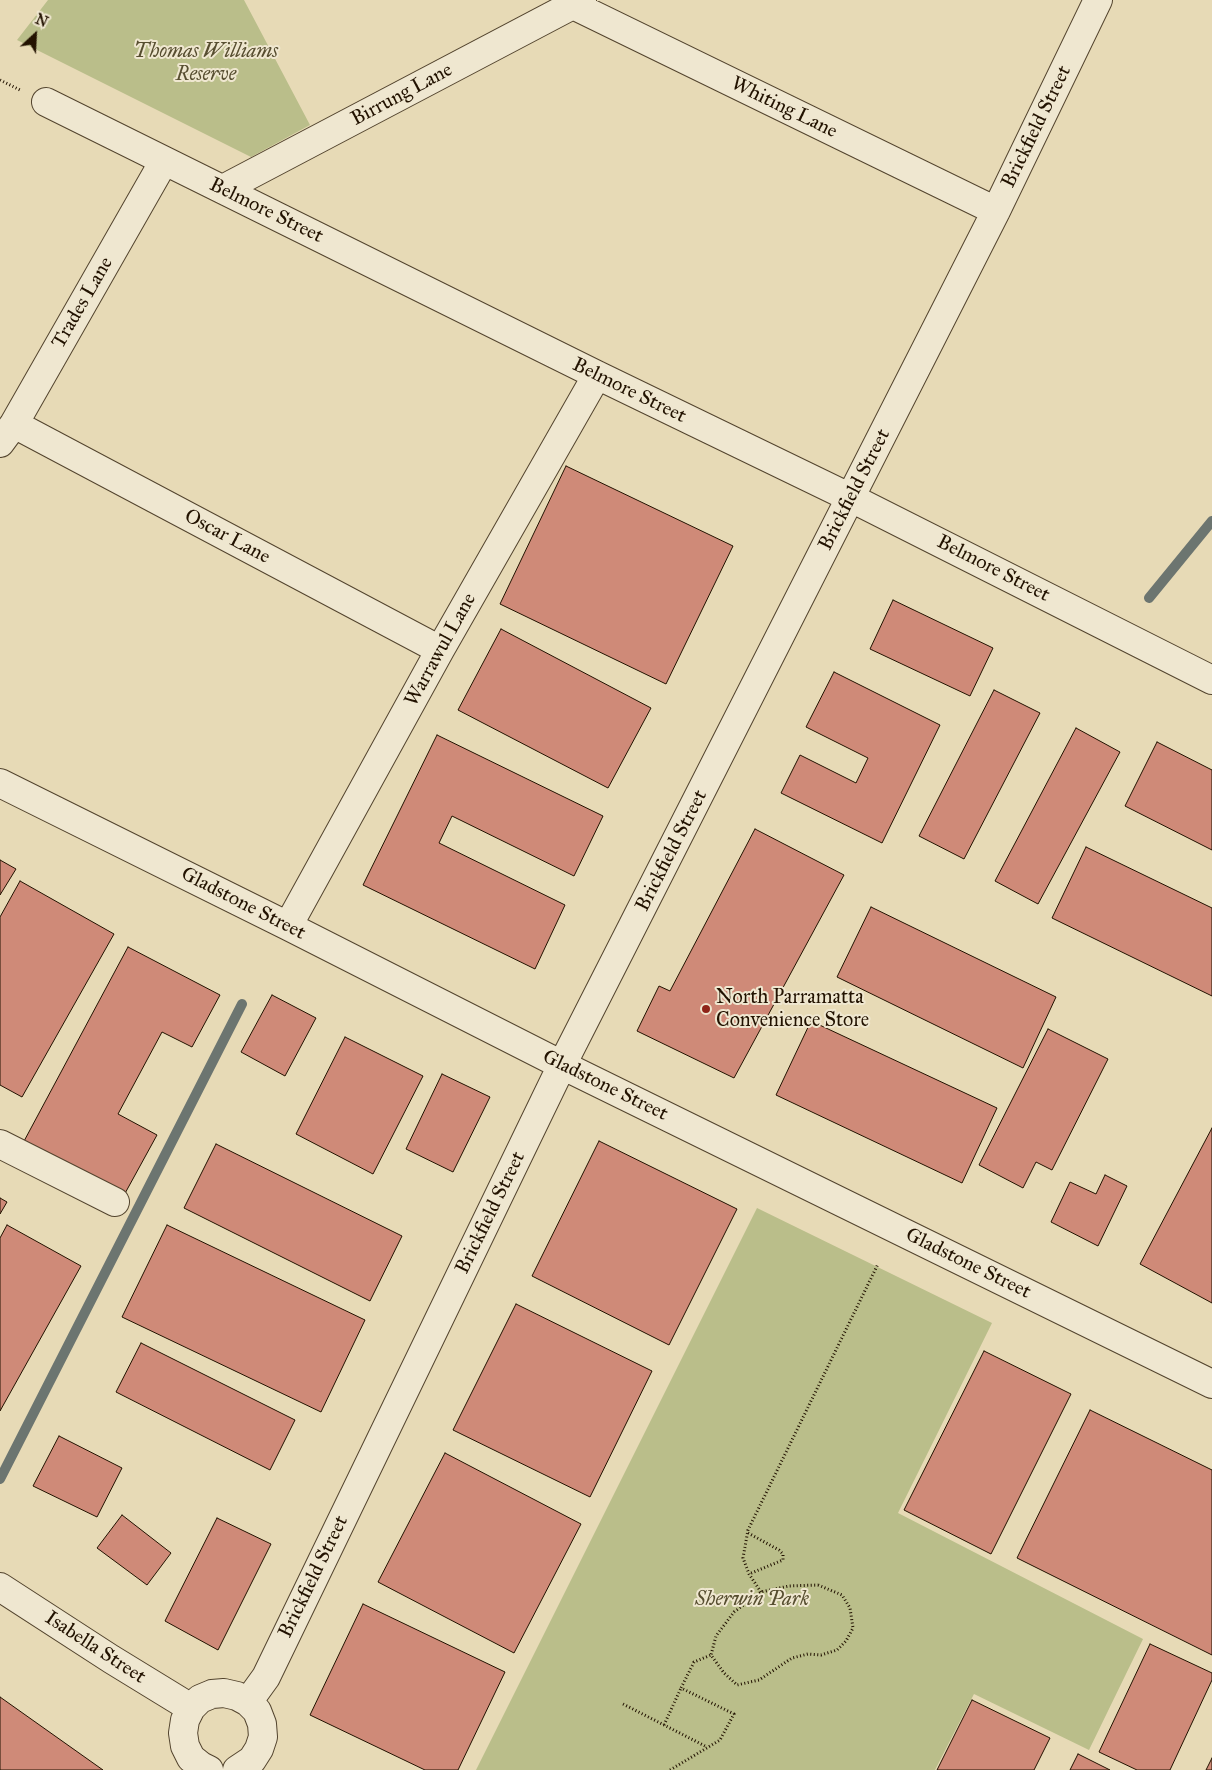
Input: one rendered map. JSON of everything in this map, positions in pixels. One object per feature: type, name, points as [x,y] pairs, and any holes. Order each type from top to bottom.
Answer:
[{"type":"street","name":"Brickfield Street","points":[[248,1702],[266,1677],[562,1065],[996,211],[1098,0]]},
{"type":"street","name":"Whiting Lane","points":[[577,2],[996,211]]},
{"type":"street","name":"Birrung Lane","points":[[223,190],[577,2]]},
{"type":"street","name":"Belmore Street","points":[[46,102],[597,376],[851,498],[1212,680]]},
{"type":"street","name":"Trades Lane","points":[[7,434],[164,161]]},
{"type":"street","name":"Warrawul Lane","points":[[288,926],[440,650],[597,376]]},
{"type":"street","name":"Oscar Lane","points":[[7,434],[440,650]]},
{"type":"street","name":"Gladstone Street","points":[[0,783],[562,1065],[1212,1384]]},
{"type":"street","points":[[0,1144],[115,1202]]},
{"type":"street","name":"Isabella Street","points":[[0,1587],[136,1675],[191,1708]]},
{"type":"street","points":[[203,1769],[191,1758],[185,1746],[183,1733],[185,1720],[191,1708],[200,1700],[218,1693],[237,1696],[248,1702],[257,1712],[262,1724],[263,1737],[252,1767]]},
{"type":"path","points":[[760,1592],[749,1574],[743,1558],[748,1533],[878,1264]]},
{"type":"path","points":[[748,1533],[779,1550],[783,1554],[784,1560],[749,1574]]},
{"type":"path","points":[[818,1584],[842,1596],[850,1608],[852,1628],[846,1641],[837,1650],[792,1658],[760,1680],[737,1685],[724,1673],[711,1655],[716,1636],[734,1612],[760,1592],[789,1586],[818,1584]]},
{"type":"path","points":[[664,1725],[694,1662],[711,1655]]},
{"type":"path","points":[[670,1770],[720,1740],[734,1714],[681,1688]]},
{"type":"path","points":[[623,1704],[707,1747]]},
{"type":"green space","name":"Thomas Williams Reserve","points":[[48,0],[244,0],[310,125],[251,157],[17,40]]},
{"type":"green space","name":"Sherwin Park","points":[[757,1208],[992,1323],[898,1513],[1143,1639],[1089,1750],[974,1694],[935,1770],[476,1770]]},
{"type":"building","points":[[566,466],[733,546],[666,684],[500,604]]},
{"type":"building","points":[[893,600],[993,648],[970,696],[870,649]]},
{"type":"building","points":[[501,629],[651,708],[608,788],[458,710]]},
{"type":"building","points":[[834,672],[940,725],[882,843],[781,793],[800,755],[856,783],[868,758],[806,727]]},
{"type":"building","points":[[994,690],[1040,713],[964,859],[919,836]]},
{"type":"building","points":[[1076,728],[1120,752],[1038,904],[995,881]]},
{"type":"building","points":[[437,735],[603,816],[574,876],[452,816],[439,843],[565,905],[535,969],[363,885]]},
{"type":"building","points":[[1157,742],[1212,770],[1212,850],[1125,806]]},
{"type":"building","points":[[755,829],[844,875],[734,1078],[637,1031],[659,986],[670,991]]},
{"type":"building","points":[[1086,847],[1212,908],[1212,996],[1052,918]]},
{"type":"building","points":[[0,860],[16,869],[0,895]]},
{"type":"building","points":[[20,881],[114,934],[22,1097],[0,1085],[0,917]]},
{"type":"building","points":[[871,907],[1056,997],[1023,1068],[837,977]]},
{"type":"building","points":[[128,947],[220,995],[192,1047],[162,1032],[118,1114],[157,1135],[123,1197],[23,1143]]},
{"type":"building","points":[[272,995],[316,1018],[285,1076],[241,1052]]},
{"type":"building","points":[[811,1021],[997,1108],[962,1183],[776,1095]]},
{"type":"building","points":[[1048,1029],[1108,1059],[1052,1170],[1036,1162],[1023,1188],[979,1165]]},
{"type":"building","points":[[345,1037],[423,1076],[373,1174],[296,1134]]},
{"type":"building","points":[[442,1074],[490,1097],[453,1172],[406,1149]]},
{"type":"building","points":[[1212,1128],[1212,1303],[1140,1264]]},
{"type":"building","points":[[599,1141],[737,1209],[669,1345],[532,1276]]},
{"type":"building","points":[[216,1144],[402,1236],[370,1301],[184,1208]]},
{"type":"building","points":[[1105,1175],[1127,1186],[1098,1246],[1051,1222],[1070,1182],[1096,1194]]},
{"type":"building","points":[[0,1198],[7,1202],[0,1214]]},
{"type":"building","points":[[7,1225],[81,1266],[0,1411],[0,1238]]},
{"type":"building","points":[[167,1225],[365,1320],[321,1412],[122,1317]]},
{"type":"building","points":[[516,1304],[652,1371],[590,1497],[453,1430]]},
{"type":"building","points":[[141,1343],[295,1420],[270,1470],[116,1392]]},
{"type":"building","points":[[984,1351],[1071,1394],[991,1554],[904,1510]]},
{"type":"building","points":[[1090,1410],[1212,1470],[1212,1655],[1017,1558]]},
{"type":"building","points":[[59,1436],[122,1468],[97,1517],[33,1486]]},
{"type":"building","points":[[445,1453],[581,1524],[514,1653],[378,1582]]},
{"type":"building","points":[[122,1515],[171,1553],[147,1585],[97,1548]]},
{"type":"building","points":[[217,1518],[271,1544],[218,1650],[165,1621]]},
{"type":"building","points":[[363,1604],[505,1672],[458,1770],[425,1770],[310,1715]]},
{"type":"building","points":[[1150,1644],[1212,1673],[1212,1680],[1170,1770],[1137,1770],[1099,1752]]},
{"type":"building","points":[[0,1697],[103,1770],[0,1770]]},
{"type":"building","points":[[972,1700],[1050,1738],[1034,1770],[937,1770]]},
{"type":"building","points":[[1078,1754],[1110,1770],[1070,1770]]},
{"type":"building","points":[[1212,1758],[1212,1770],[1206,1770]]},
{"type":"waterway","points":[[1149,598],[1212,521]]},
{"type":"waterway","points":[[0,1479],[242,1004]]},
{"type":"place","name":"North Parramatta Convenience Store","points":[[706,1009]]}]
